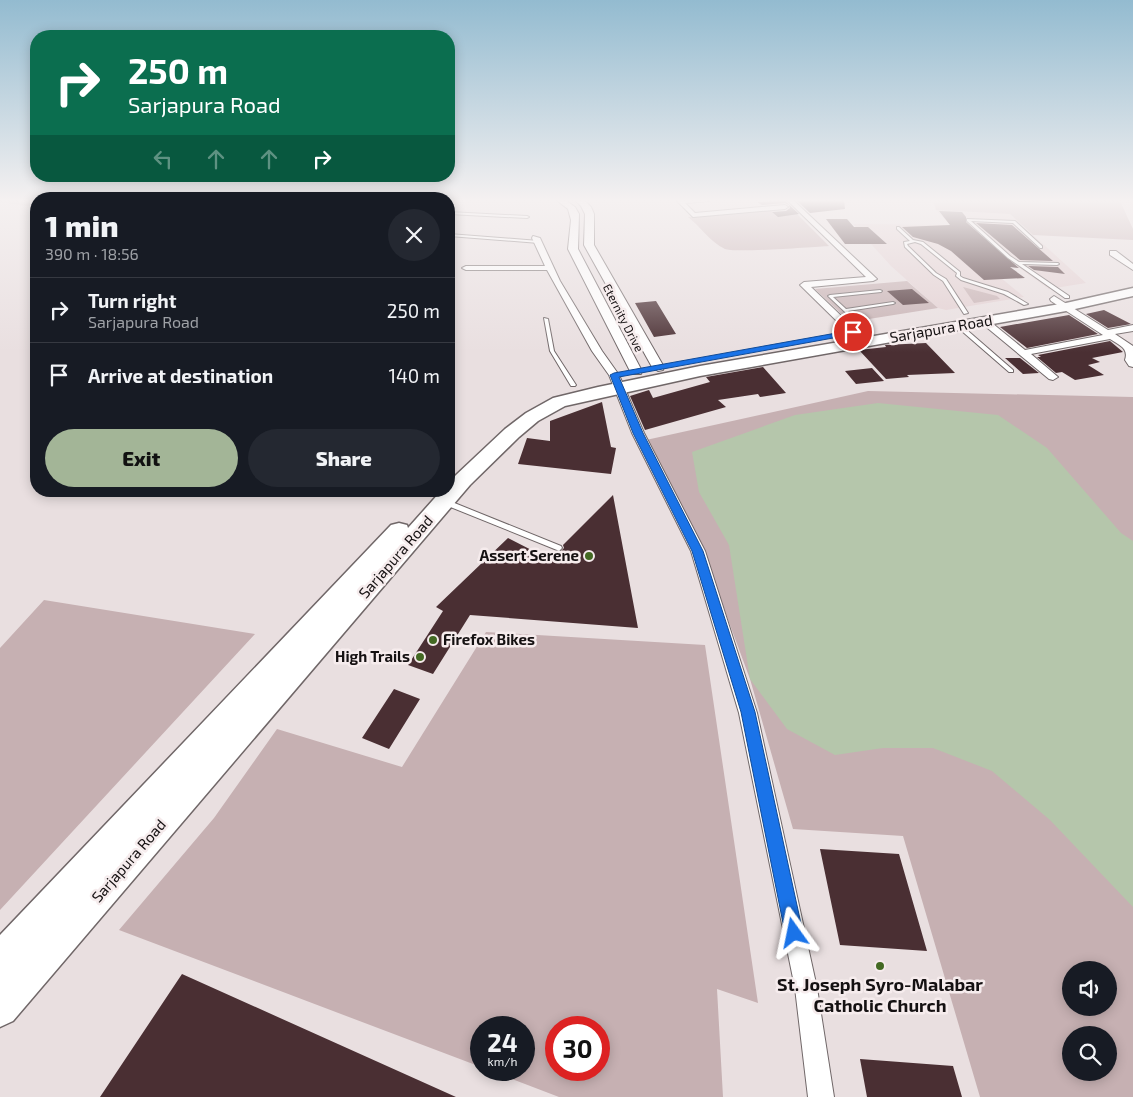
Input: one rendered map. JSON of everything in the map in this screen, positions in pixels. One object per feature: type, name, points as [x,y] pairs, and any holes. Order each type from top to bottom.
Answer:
[{"type":"main road","name":"Sarjapura Road","points":[[455,470],[492,430],[522,407],[550,391],[574,385],[617,381],[969,320],[1133,284]]},
{"type":"main road","name":"Sarjapura Road","points":[[455,486],[532,417],[559,402],[617,381],[636,371],[848,328],[969,320],[1026,304],[1133,292]]},
{"type":"main road","name":"Sarjapura Road","points":[[0,961],[440,497]]},
{"type":"main road","name":"Sarjapura Road","points":[[0,1008],[440,497]]},
{"type":"street","points":[[541,250],[549,268],[597,351],[617,381],[638,433],[698,551],[748,712],[806,988],[821,1097]]},
{"type":"street","name":"Eternity Drive","points":[[574,250],[636,371]]},
{"type":"street","name":"Eternity Drive","points":[[592,250],[658,367]]},
{"type":"street","points":[[843,250],[873,279],[804,285],[848,328]]},
{"type":"street","points":[[1113,253],[1133,268]]},
{"type":"street","points":[[466,268],[549,268]]},
{"type":"street","points":[[1062,301],[1130,348],[1132,354],[1130,360],[1133,364]]},
{"type":"street","points":[[969,320],[1024,353],[1054,377]]},
{"type":"street","points":[[1024,353],[1133,328]]},
{"type":"lane","points":[[910,250],[935,274],[945,280],[969,320],[1011,371]]},
{"type":"lane","points":[[934,250],[959,273],[958,276],[962,279],[1006,293],[1026,304]]},
{"type":"lane","points":[[1000,250],[1008,258],[1019,263],[1062,301]]},
{"type":"lane","points":[[1019,263],[1057,264]]},
{"type":"lane","points":[[848,328],[848,313],[830,296],[880,291]]},
{"type":"lane","points":[[845,310],[894,303]]},
{"type":"lane","points":[[546,318],[552,351],[574,385]]},
{"type":"lane","points":[[440,497],[559,548]]},
{"type":"shaded area","points":[[877,250],[1050,250],[1086,283],[1049,289],[1018,267],[989,268],[1024,297],[946,310],[938,308],[891,266]]},
{"type":"shaded area","points":[[907,281],[938,308],[850,322],[815,289]]},
{"type":"shaded area","points":[[963,287],[997,296],[1000,299],[974,303]]},
{"type":"shaded area","points":[[868,391],[1133,397],[1133,1097],[980,1097],[903,836],[793,829],[750,679],[704,555],[646,440]]},
{"type":"shaded area","points":[[878,403],[998,415],[1047,448],[1121,533],[1133,541],[1133,907],[1050,820],[992,771],[933,748],[883,748],[835,755],[787,729],[750,679],[729,545],[699,492],[692,452],[795,415]]},
{"type":"shaded area","points":[[44,600],[255,634],[0,910],[0,648]]},
{"type":"shaded area","points":[[486,632],[705,645],[758,1003],[717,989],[723,1097],[559,1097],[517,1081],[535,1081],[535,1016],[470,1016],[470,1063],[119,930],[214,818],[277,729],[402,767]]},
{"type":"building","points":[[950,250],[998,250],[1019,268],[1010,267],[1025,278],[984,280]]},
{"type":"building","points":[[1008,250],[1041,250],[1053,261],[1020,260]]},
{"type":"building","points":[[1028,266],[1058,267],[1065,274],[1034,270]]},
{"type":"building","points":[[912,289],[929,303],[903,305],[887,291]]},
{"type":"building","points":[[656,301],[676,334],[654,337],[635,303]]},
{"type":"building","points":[[1104,310],[1131,324],[1108,328],[1086,314]]},
{"type":"building","points":[[1069,315],[1098,334],[1027,348],[1000,327]]},
{"type":"building","points":[[1110,341],[1123,352],[1092,358],[1100,362],[1088,365],[1104,375],[1075,380],[1062,372],[1056,373],[1037,357],[1041,357],[1038,355]]},
{"type":"building","points":[[926,343],[955,373],[907,375],[909,377],[886,379],[859,350],[886,347],[885,345]]},
{"type":"building","points":[[1005,358],[1020,358],[1039,373],[1023,374]]},
{"type":"building","points":[[763,367],[786,393],[760,397],[758,394],[718,400],[726,407],[645,430],[630,396],[649,390],[653,398],[710,382],[706,377]]},
{"type":"building","points":[[872,368],[884,381],[856,384],[845,371]]},
{"type":"building","points":[[602,402],[611,447],[616,448],[611,474],[518,464],[527,438],[550,441],[550,421]]},
{"type":"building","name":"Assert Serene","points":[[613,495],[638,628],[470,615],[433,674],[408,665],[443,611],[436,607],[508,538],[549,559],[556,552],[560,552],[564,548],[563,545]]},
{"type":"building","points":[[394,689],[420,699],[389,749],[362,738]]},
{"type":"building","points":[[820,849],[899,854],[927,951],[840,945]]},
{"type":"building","points":[[182,974],[456,1097],[100,1097]]},
{"type":"building","points":[[860,1059],[953,1066],[962,1097],[867,1097]]},
{"type":"place","name":"Assert Serene","points":[[589,556]]},
{"type":"place","name":"Firefox Bikes","points":[[433,640]]},
{"type":"place","name":"High Trails","points":[[420,657]]},
{"type":"place","name":"St. Joseph Syro-Malabar Catholic Church","points":[[880,966]]},
{"type":"route","points":[[794,933],[748,712],[698,551],[638,433],[614,375],[853,332]]}]
